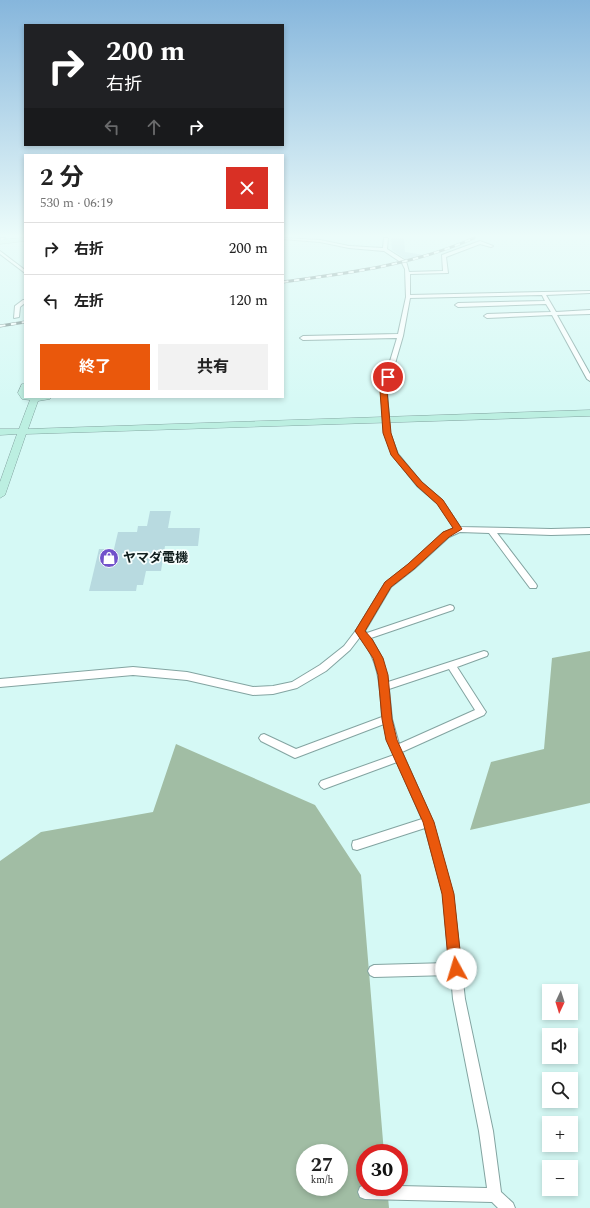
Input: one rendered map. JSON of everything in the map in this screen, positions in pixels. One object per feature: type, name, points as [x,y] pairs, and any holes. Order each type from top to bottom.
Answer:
[{"type":"street","points":[[458,529],[440,502],[419,484],[395,455],[387,433],[384,391],[400,336],[408,297],[496,294]]},
{"type":"street","points":[[543,294],[590,379]]},
{"type":"street","points":[[16,317],[18,306],[24,302]]},
{"type":"street","points":[[458,305],[548,302]]},
{"type":"street","points":[[487,316],[590,312]]},
{"type":"street","points":[[303,338],[400,336]]},
{"type":"street","points":[[0,495],[23,431],[30,398]]},
{"type":"street","points":[[0,432],[590,413]]},
{"type":"street","points":[[0,683],[133,671],[161,672],[187,676],[253,691],[273,690],[294,685],[323,668],[362,634],[388,585],[411,567],[446,534],[458,529],[551,532],[590,531]]},
{"type":"street","points":[[490,530],[532,586]]},
{"type":"street","points":[[362,634],[450,608]]},
{"type":"street","points":[[362,634],[378,658],[383,675],[387,719],[392,740],[428,822],[448,894],[459,999],[486,1130],[495,1195],[508,1208]]},
{"type":"street","points":[[384,687],[484,654]]},
{"type":"street","points":[[324,784],[398,753],[480,712],[450,665]]},
{"type":"street","points":[[264,738],[295,754],[387,719]]},
{"type":"street","points":[[357,845],[428,822]]},
{"type":"street","points":[[374,971],[456,969]]},
{"type":"street","points":[[408,1193],[495,1195]]},
{"type":"green space","points":[[590,651],[590,803],[470,830],[491,762],[544,749],[552,658]]},
{"type":"green space","points":[[176,744],[315,805],[361,875],[383,1144],[356,1144],[356,1196],[388,1196],[389,1208],[0,1208],[0,861],[41,832],[153,812]]},
{"type":"building","name":"ヤマダ電機","points":[[150,511],[171,511],[168,528],[200,528],[198,546],[165,546],[161,571],[146,571],[143,585],[137,585],[136,591],[89,591],[99,549],[114,549],[118,532],[137,532],[138,526],[147,526]]},
{"type":"railway","points":[[0,326],[24,322]]},
{"type":"place","name":"ヤマダ電機","points":[[109,558]]},
{"type":"route","points":[[388,377],[384,391],[387,433],[395,455],[419,484],[440,502],[458,529],[446,534],[411,567],[388,585],[360,631],[369,642],[378,658],[383,675],[387,719],[392,740],[428,822],[448,894],[456,969]]}]
